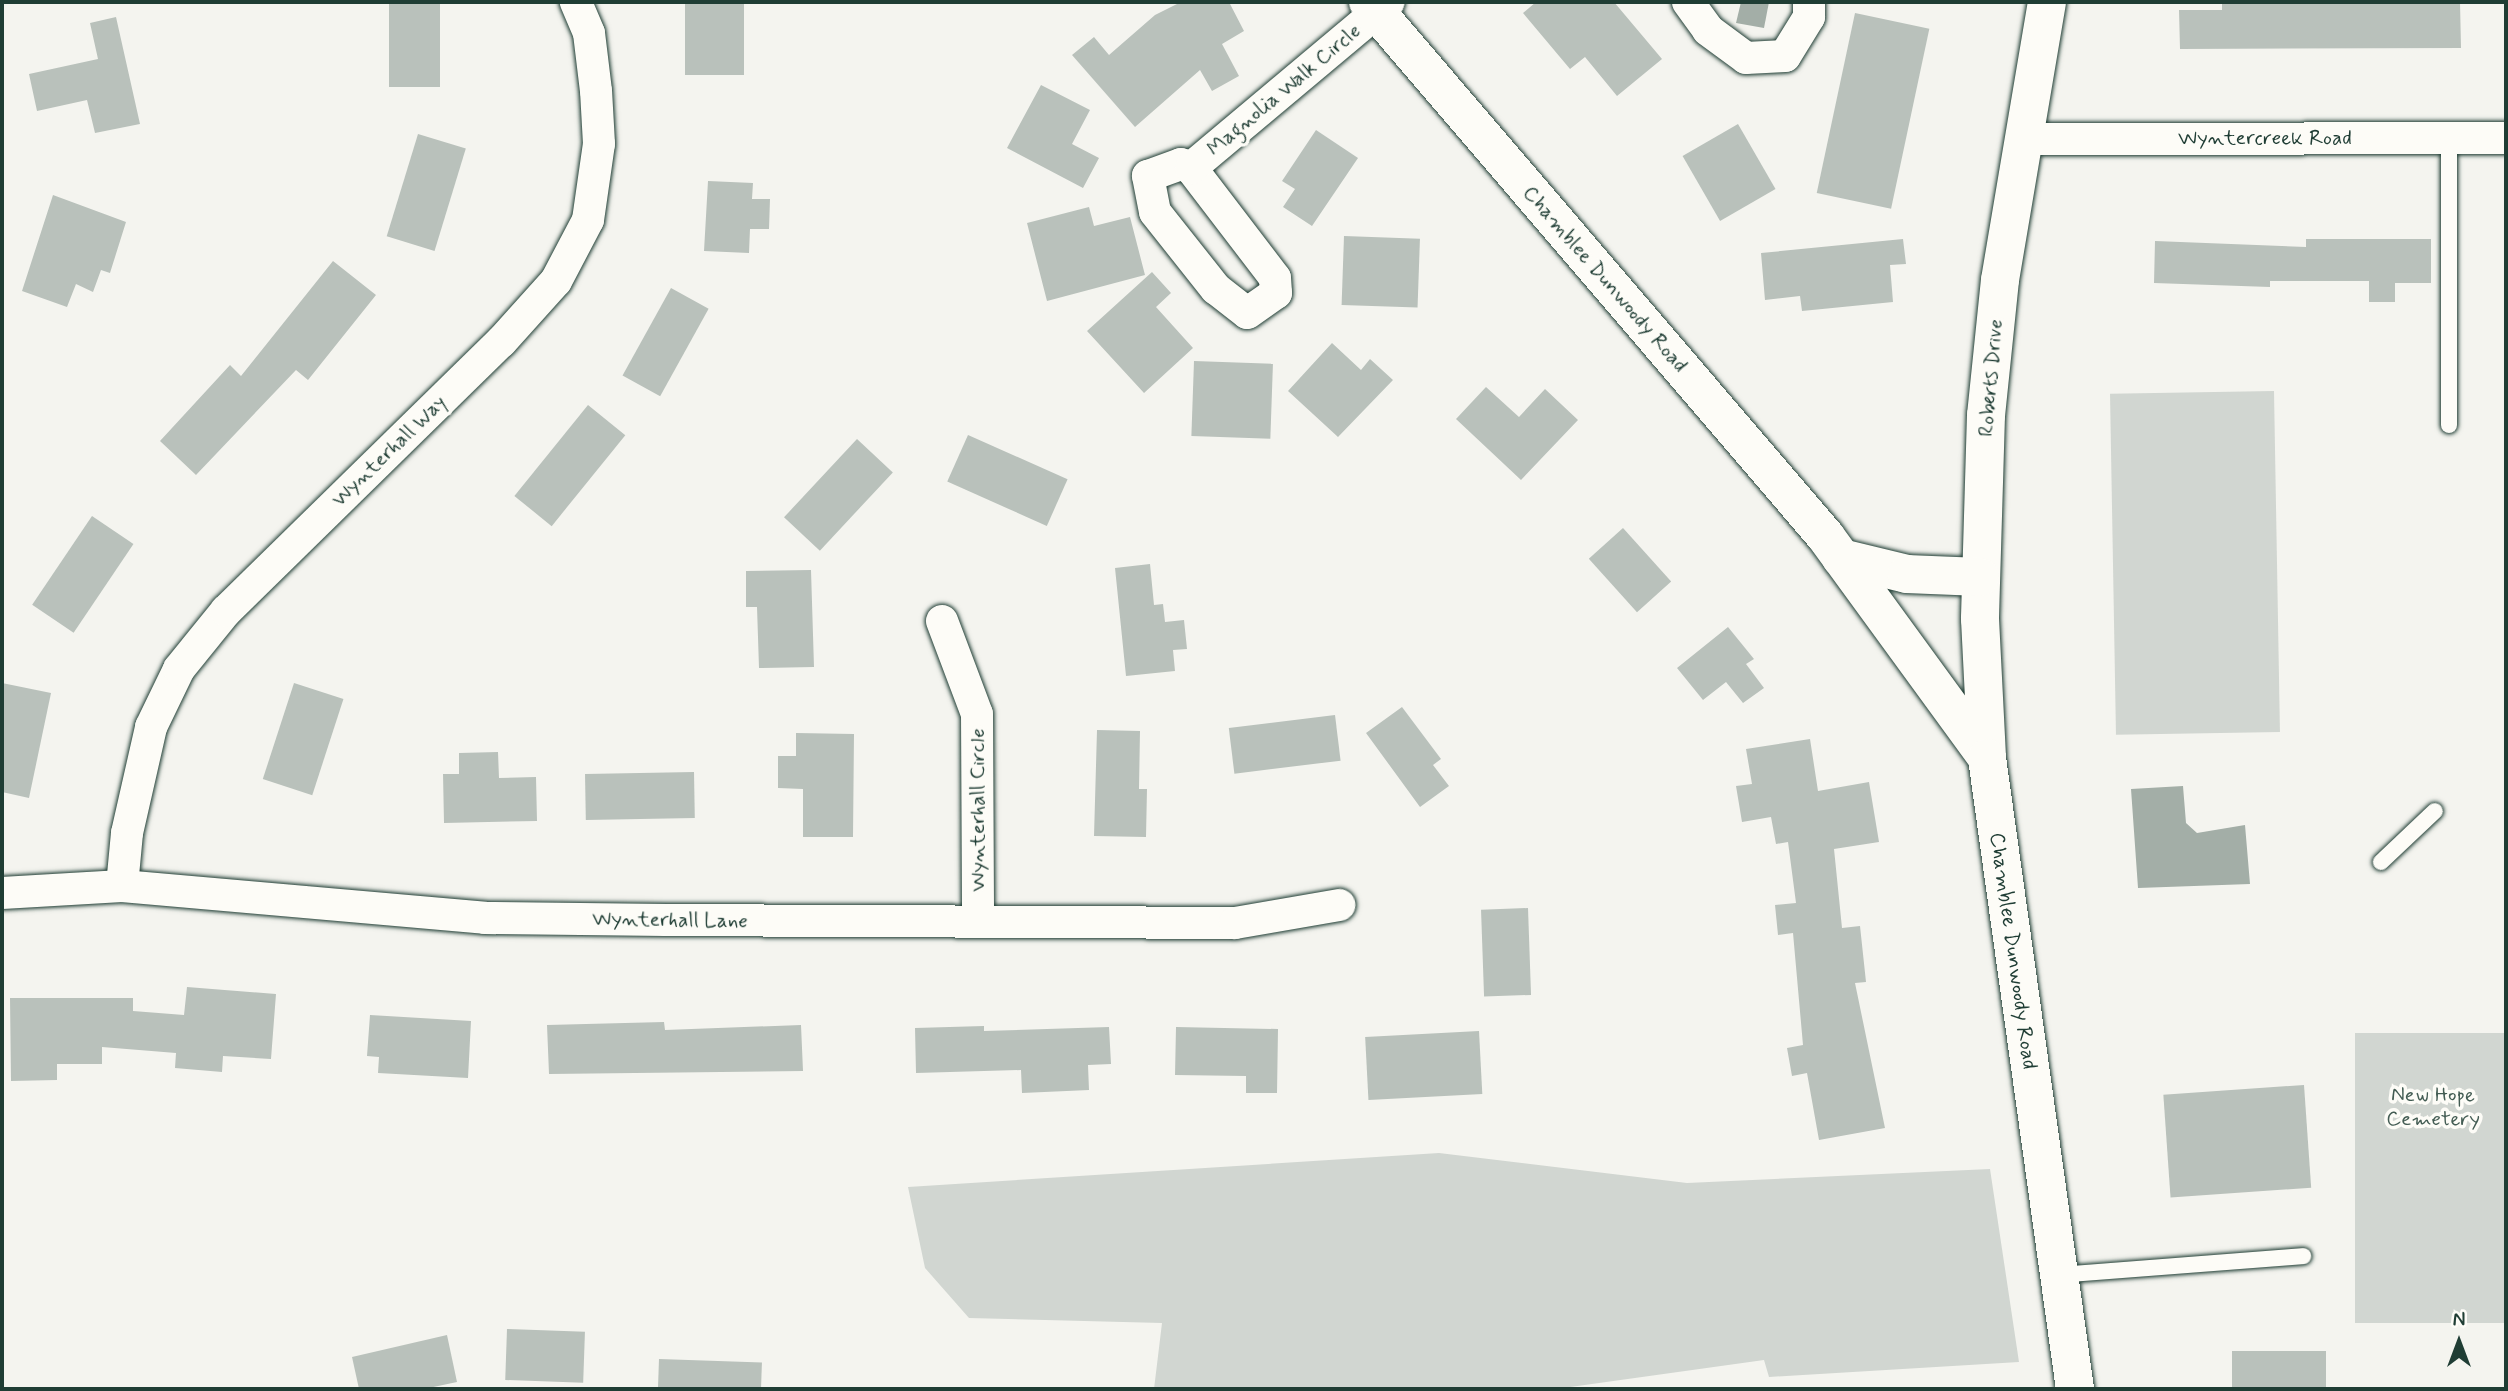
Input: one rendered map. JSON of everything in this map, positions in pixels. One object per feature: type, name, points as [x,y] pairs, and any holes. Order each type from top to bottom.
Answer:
[{"type":"street","name":"Wynterhall Way","points":[[122,886],[127,834],[150,727],[179,669],[226,611],[510,332],[556,281],[589,220],[598,131],[589,33],[576,2]]},
{"type":"street","points":[[1688,2],[1708,30],[1746,58],[1785,56],[1809,17],[1809,2]]},
{"type":"street","name":"Roberts Drive","points":[[1986,758],[1980,577],[1986,415],[2000,280],[2047,2]]},
{"type":"street","name":"Magnolia Walk Circle","points":[[1191,168],[1378,5]]},
{"type":"street","name":"Chamblee Dunwoody Road","points":[[1378,5],[1841,558],[1986,758],[2074,1389]]},
{"type":"street","name":"Wyntercreek Road","points":[[2024,139],[2506,138]]},
{"type":"street","name":"Magnolia Walk Circle","points":[[1181,164],[1191,168],[1275,278],[1276,293],[1247,313],[1216,289],[1154,212],[1147,176],[1181,164]]},
{"type":"street","points":[[1841,558],[1907,574],[1980,577]]},
{"type":"street","name":"Wynterhall Circle","points":[[942,621],[977,715],[978,922]]},
{"type":"street","name":"Wynterhall Lane","points":[[2,893],[122,886],[485,918],[1235,923],[1339,905]]},
{"type":"lane","points":[[2449,138],[2449,425]]},
{"type":"lane","points":[[2381,862],[2435,811]]},
{"type":"lane","points":[[2059,1275],[2303,1256]]},
{"type":"green space","points":[[2274,391],[2280,732],[2116,735],[2110,394]]},
{"type":"green space","name":"New Hope Cemetery","points":[[2355,1033],[2506,1033],[2506,1323],[2355,1323]]},
{"type":"green space","points":[[1439,1153],[1687,1183],[1990,1169],[2019,1362],[1769,1377],[1764,1360],[1556,1389],[1154,1389],[1162,1323],[969,1318],[925,1268],[908,1187]]},
{"type":"shaded area","points":[[1741,2],[1769,2],[1764,28],[1736,23]]},
{"type":"shaded area","points":[[2183,786],[2186,823],[2197,833],[2245,825],[2250,884],[2138,888],[2131,789]]},
{"type":"building","points":[[389,2],[440,2],[440,87],[389,87]]},
{"type":"building","points":[[685,2],[744,2],[744,75],[685,75]]},
{"type":"building","points":[[1181,2],[1229,2],[1244,31],[1222,44],[1239,76],[1212,91],[1200,70],[1135,127],[1072,55],[1094,37],[1109,55],[1155,15]]},
{"type":"building","points":[[1536,2],[1614,2],[1662,59],[1617,96],[1585,57],[1570,69],[1523,13]]},
{"type":"building","points":[[2222,2],[2460,2],[2461,48],[2180,49],[2179,10],[2222,10]]},
{"type":"building","points":[[1855,13],[1929,29],[1891,209],[1817,193]]},
{"type":"building","points":[[116,17],[140,124],[95,133],[87,100],[37,111],[29,74],[98,59],[90,23]]},
{"type":"building","points":[[1041,85],[1090,110],[1072,144],[1099,158],[1083,188],[1007,148]]},
{"type":"building","points":[[1738,124],[1776,189],[1720,221],[1683,156]]},
{"type":"building","points":[[1316,130],[1358,158],[1312,226],[1283,207],[1295,189],[1282,181]]},
{"type":"building","points":[[418,134],[466,149],[435,251],[387,236]]},
{"type":"building","points":[[708,181],[753,183],[752,199],[770,199],[769,229],[750,229],[749,253],[704,251]]},
{"type":"building","points":[[53,195],[126,222],[110,273],[101,270],[93,292],[76,284],[67,307],[22,291]]},
{"type":"building","points":[[1089,207],[1094,226],[1130,217],[1145,275],[1047,301],[1027,223]]},
{"type":"building","points":[[1344,236],[1420,239],[1418,308],[1342,305]]},
{"type":"building","points":[[1903,239],[1906,264],[1890,265],[1893,302],[1802,311],[1800,296],[1765,300],[1761,253]]},
{"type":"building","points":[[2306,239],[2431,239],[2431,283],[2395,283],[2395,302],[2369,302],[2369,281],[2270,281],[2270,287],[2154,283],[2155,241],[2306,247]]},
{"type":"building","points":[[333,261],[376,295],[308,380],[296,370],[196,475],[160,441],[230,365],[241,376]]},
{"type":"building","points":[[1152,272],[1171,293],[1156,307],[1193,348],[1144,393],[1087,331]]},
{"type":"building","points":[[671,288],[709,309],[660,396],[623,375]]},
{"type":"building","points":[[1332,343],[1361,370],[1370,359],[1393,380],[1338,437],[1288,391]]},
{"type":"building","points":[[1194,361],[1273,364],[1270,439],[1191,436]]},
{"type":"building","points":[[1486,387],[1519,417],[1545,389],[1578,420],[1521,480],[1456,419]]},
{"type":"building","points":[[588,405],[625,435],[552,526],[514,496]]},
{"type":"building","points":[[968,435],[1068,479],[1047,526],[947,482]]},
{"type":"building","points":[[857,439],[893,472],[820,551],[784,517]]},
{"type":"building","points":[[92,516],[133,544],[74,633],[32,605]]},
{"type":"building","points":[[1623,528],[1671,582],[1637,612],[1589,559]]},
{"type":"building","points":[[1150,564],[1154,605],[1163,604],[1165,622],[1184,620],[1187,649],[1173,650],[1175,671],[1126,676],[1115,568]]},
{"type":"building","points":[[811,570],[814,667],[759,668],[757,607],[746,607],[746,571]]},
{"type":"building","points":[[1728,627],[1754,659],[1746,664],[1764,688],[1743,703],[1726,682],[1703,700],[1677,668]]},
{"type":"building","points":[[2,683],[51,693],[29,798],[2,792]]},
{"type":"building","points":[[294,683],[343,699],[312,795],[263,779]]},
{"type":"building","points":[[1402,707],[1441,759],[1433,765],[1449,786],[1420,807],[1366,733]]},
{"type":"building","points":[[1335,715],[1341,761],[1234,774],[1229,728]]},
{"type":"building","points":[[1097,730],[1140,731],[1139,789],[1147,789],[1146,837],[1094,836]]},
{"type":"building","points":[[796,733],[854,734],[853,837],[803,837],[803,789],[778,788],[778,756],[796,756]]},
{"type":"building","points":[[1810,739],[1818,791],[1869,782],[1879,842],[1834,849],[1842,928],[1860,926],[1866,982],[1855,983],[1885,1128],[1819,1140],[1807,1073],[1792,1076],[1787,1048],[1803,1045],[1793,933],[1778,935],[1775,905],[1796,903],[1788,842],[1776,844],[1771,817],[1742,822],[1736,786],[1752,784],[1746,749]]},
{"type":"building","points":[[498,752],[499,778],[536,777],[537,821],[444,823],[443,774],[459,774],[459,753]]},
{"type":"building","points":[[694,772],[695,818],[586,820],[585,774]]},
{"type":"building","points":[[1528,908],[1531,995],[1484,997],[1481,910]]},
{"type":"building","points":[[187,987],[276,994],[271,1059],[223,1056],[222,1072],[175,1068],[176,1053],[102,1047],[102,1064],[57,1064],[57,1080],[11,1081],[10,998],[133,998],[133,1011],[184,1015]]},
{"type":"building","points":[[370,1015],[471,1021],[468,1078],[378,1073],[379,1057],[367,1056]]},
{"type":"building","points":[[664,1022],[665,1030],[801,1025],[803,1071],[549,1074],[547,1025]]},
{"type":"building","points":[[984,1026],[984,1031],[1109,1027],[1111,1064],[1088,1065],[1089,1090],[1022,1093],[1021,1070],[916,1073],[915,1028]]},
{"type":"building","points":[[1176,1027],[1278,1029],[1277,1093],[1246,1093],[1246,1076],[1175,1075]]},
{"type":"building","points":[[1479,1031],[1482,1094],[1368,1100],[1365,1037]]},
{"type":"building","points":[[2304,1085],[2311,1188],[2171,1198],[2163,1095]]},
{"type":"building","points":[[507,1329],[585,1332],[583,1383],[505,1380]]},
{"type":"building","points":[[447,1335],[457,1382],[424,1389],[359,1389],[352,1357]]},
{"type":"building","points":[[2232,1351],[2326,1351],[2326,1389],[2232,1389]]},
{"type":"building","points":[[659,1359],[762,1363],[761,1389],[658,1389]]}]
